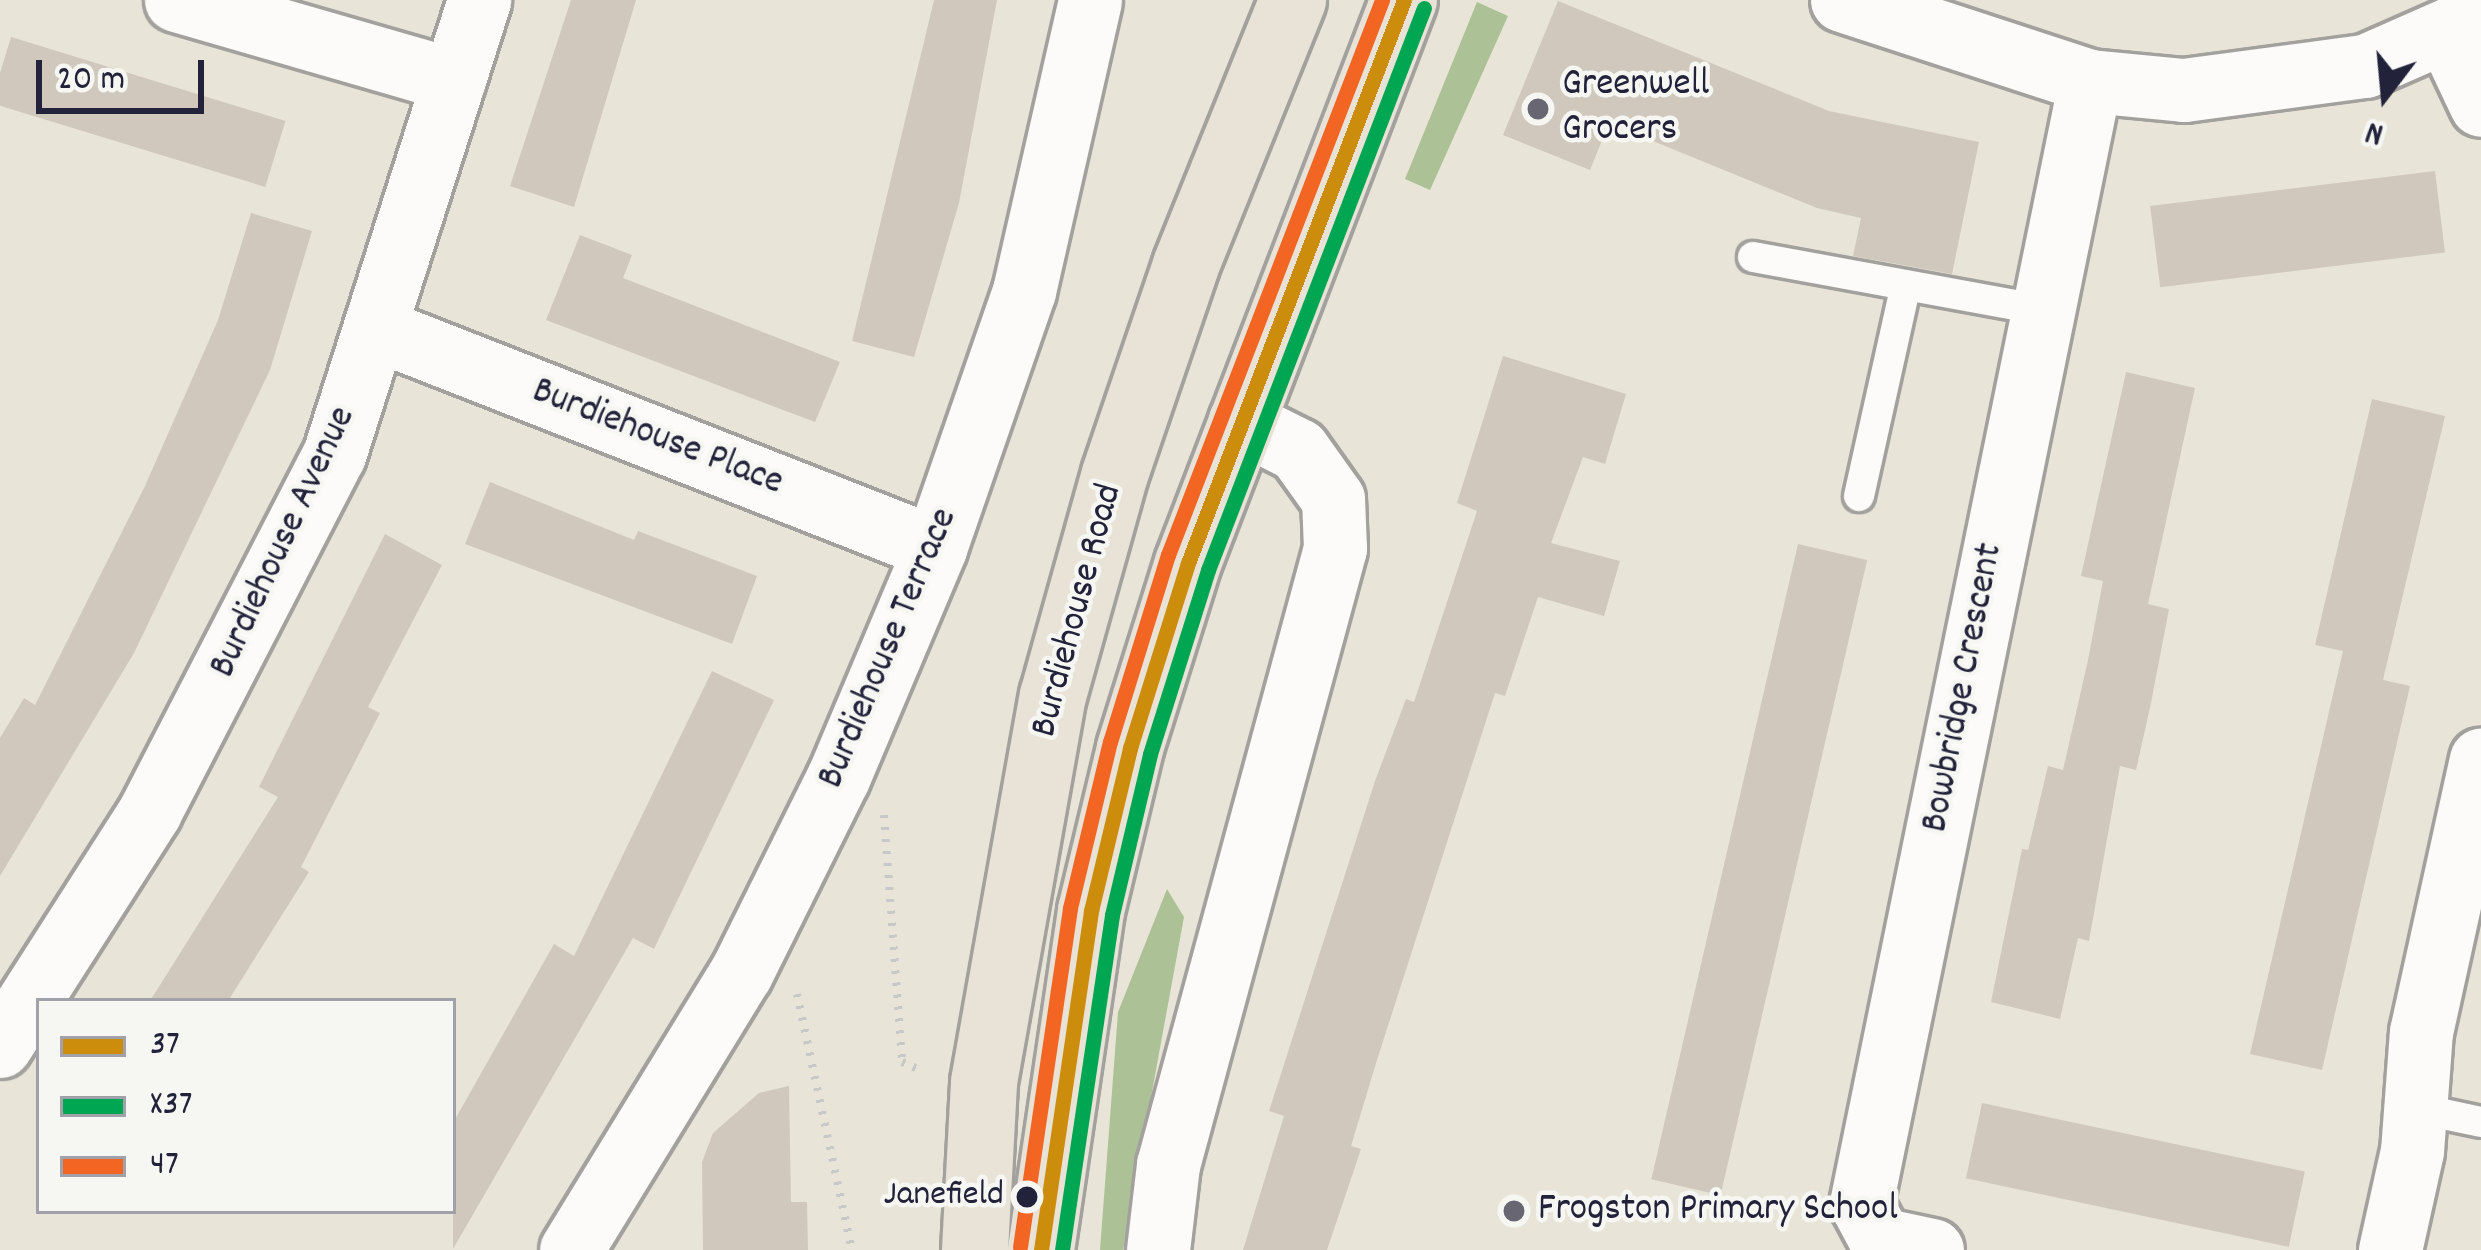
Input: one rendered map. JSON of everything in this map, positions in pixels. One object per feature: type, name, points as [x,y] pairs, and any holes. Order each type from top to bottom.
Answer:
[{"type":"main road","name":"Burdiehouse Road","points":[[975,1250],[984,1100],[1052,697],[1114,474],[1186,265],[1293,0]]},
{"type":"main road","points":[[1041,1250],[1088,932],[1124,771],[1240,421],[1404,0]]},
{"type":"street","points":[[176,0],[454,80]]},
{"type":"street","name":"Burdiehouse Avenue","points":[[0,1046],[205,710],[334,455],[379,330],[479,0]]},
{"type":"street","name":"Burdiehouse Terrace","points":[[571,1250],[775,905],[838,778],[935,548],[1024,292],[1090,0]]},
{"type":"street","points":[[1842,0],[1923,15],[2090,81],[2184,90],[2277,82],[2365,66],[2465,25],[2481,105]]},
{"type":"street","name":"Bowbridge Crescent","points":[[1932,1250],[1880,1239],[1861,1204],[2090,81]]},
{"type":"street","name":"Burdiehouse Place","points":[[379,330],[935,548]]},
{"type":"street","points":[[1158,1250],[1168,1165],[1335,548],[1333,499],[1298,451],[1240,421]]},
{"type":"street","points":[[2390,1250],[2415,1108],[2420,1032],[2481,760]]},
{"type":"lane","points":[[1753,257],[1905,290],[2041,310]]},
{"type":"lane","points":[[1859,496],[1905,290]]},
{"type":"lane","points":[[2415,1108],[2481,1121]]},
{"type":"path","points":[[838,778],[890,819],[902,1062],[984,1100]]},
{"type":"path","points":[[775,905],[852,1250]]},
{"type":"green space","points":[[1477,2],[1508,16],[1430,190],[1405,179]]},
{"type":"green space","points":[[1167,889],[1184,917],[1123,1250],[1100,1250],[1118,1012]]},
{"type":"building","points":[[571,0],[636,0],[574,207],[510,186]]},
{"type":"building","points":[[934,0],[997,0],[959,203],[914,357],[852,341]]},
{"type":"building","points":[[1558,1],[1829,111],[1979,142],[1952,274],[1853,256],[1861,218],[1817,208],[1609,123],[1590,170],[1503,135]]},
{"type":"building","points":[[11,37],[285,121],[265,187],[0,106],[0,73]]},
{"type":"building","points":[[2435,171],[2445,252],[2160,287],[2150,206]]},
{"type":"building","points":[[251,213],[312,231],[270,370],[134,653],[0,876],[0,738],[24,698],[35,705],[145,486],[218,320]]},
{"type":"building","points":[[580,235],[632,255],[623,278],[840,362],[815,422],[546,320]]},
{"type":"building","points":[[1503,356],[1626,394],[1605,464],[1583,457],[1551,543],[1620,561],[1604,616],[1538,597],[1505,696],[1495,693],[1351,1146],[1361,1149],[1327,1250],[1243,1250],[1284,1116],[1269,1111],[1375,781],[1406,699],[1414,702],[1477,511],[1457,503]]},
{"type":"building","points":[[2126,372],[2195,388],[2148,604],[2169,609],[2151,703],[2136,770],[2120,766],[2089,941],[2078,938],[2060,1019],[1991,1002],[2022,849],[2028,850],[2048,766],[2063,770],[2088,660],[2103,581],[2081,576]]},
{"type":"building","points":[[2372,399],[2445,416],[2383,680],[2410,686],[2322,1070],[2250,1054],[2343,651],[2315,645]]},
{"type":"building","points":[[490,482],[634,540],[638,531],[757,576],[732,644],[465,544]]},
{"type":"building","points":[[385,534],[442,565],[368,707],[380,713],[301,867],[309,872],[230,998],[152,998],[278,797],[259,787]]},
{"type":"building","points":[[1798,544],[1867,560],[1721,1195],[1651,1179]]},
{"type":"building","points":[[712,671],[774,700],[654,949],[633,938],[453,1249],[456,1118],[554,944],[574,956]]},
{"type":"building","points":[[789,1086],[791,1202],[807,1202],[808,1250],[703,1250],[702,1162],[713,1133],[759,1093]]},
{"type":"building","points":[[1982,1103],[2305,1172],[2289,1247],[1966,1178]]},
{"type":"transit line","name":"47","points":[[1020,1247],[1070,908],[1110,742],[1168,555],[1382,0]]},
{"type":"transit line","name":"37","points":[[1041,1250],[1091,911],[1130,748],[1188,563],[1404,0]]},
{"type":"transit line","name":"X37","points":[[1062,1250],[1112,915],[1150,754],[1208,570],[1424,8]]},
{"type":"place","name":"Greenwell Grocers","points":[[1538,109]]},
{"type":"place","name":"Janefield","points":[[1027,1197]]},
{"type":"place","name":"Frogston Primary School","points":[[1514,1211]]}]
